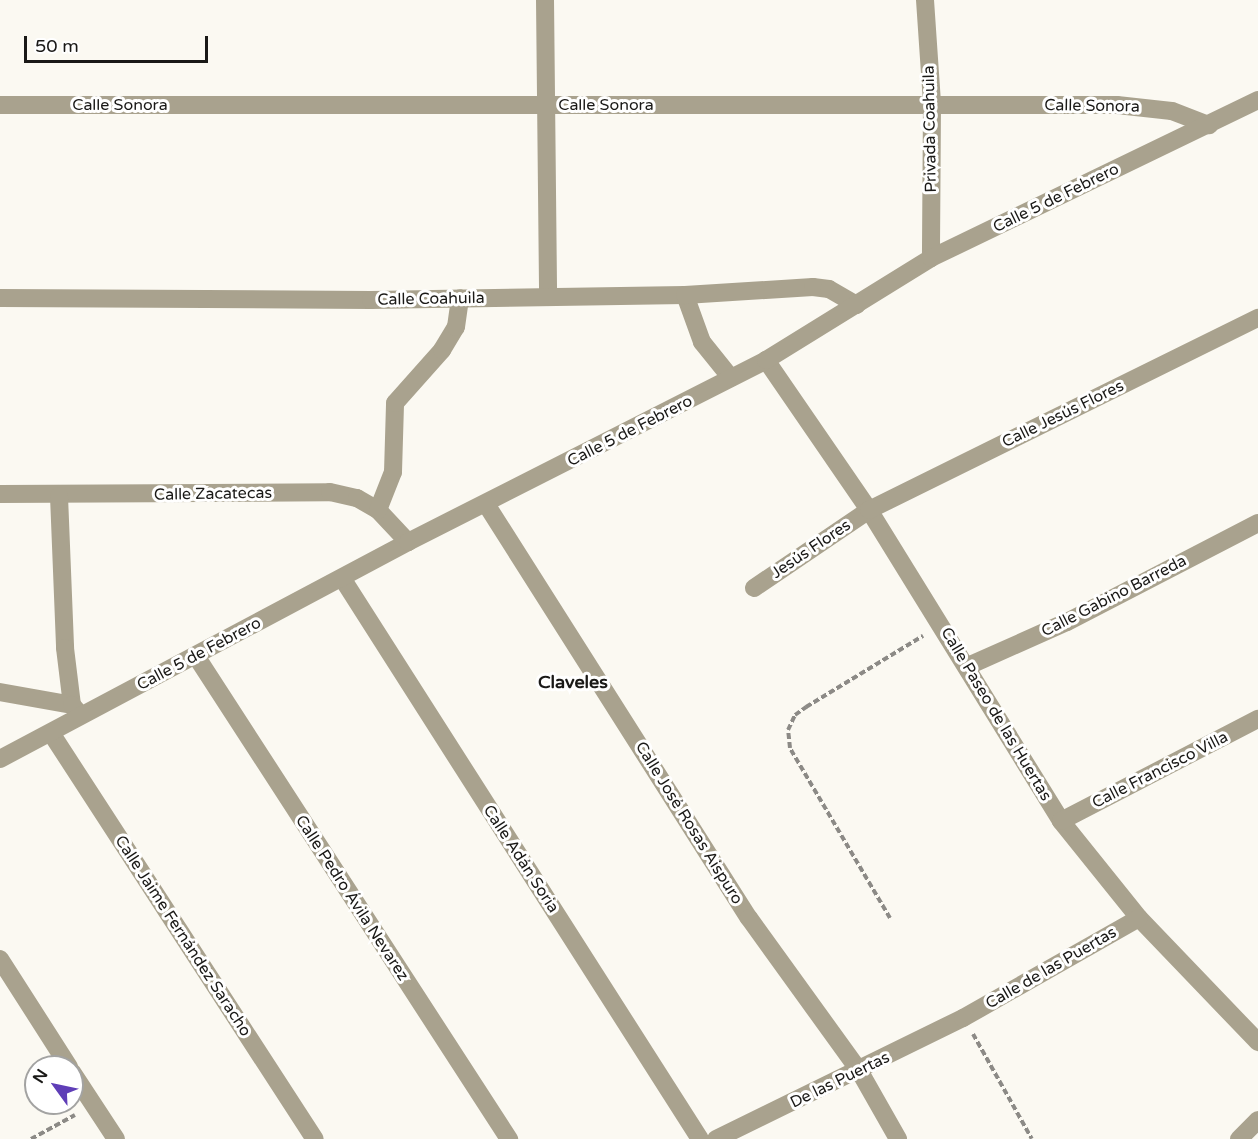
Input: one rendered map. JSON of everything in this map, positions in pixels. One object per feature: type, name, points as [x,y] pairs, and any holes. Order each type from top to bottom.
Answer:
[{"type":"street","points":[[545,0],[549,105],[548,296]]},
{"type":"street","name":"Privada Coahuila","points":[[925,0],[932,104],[931,258]]},
{"type":"street","name":"Calle 5 de Febrero","points":[[0,759],[51,733],[76,711],[196,656],[408,542],[766,360],[931,258],[1258,100]]},
{"type":"street","name":"Calle Sonora","points":[[0,105],[932,104],[1148,106],[1209,124]]},
{"type":"street","name":"Calle Coahuila","points":[[0,298],[460,298],[685,295],[813,287],[829,289],[856,305]]},
{"type":"street","points":[[685,295],[702,342],[731,378]]},
{"type":"street","points":[[378,510],[393,472],[395,403],[442,350],[456,327],[460,298]]},
{"type":"street","name":"Calle Jesús Flores","points":[[869,510],[1258,318]]},
{"type":"street","name":"Calle Paseo de las Huertas","points":[[766,360],[869,510],[968,666],[1061,821],[1139,918],[1258,1042]]},
{"type":"street","name":"Calle Zacatecas","points":[[0,494],[59,496],[330,492],[357,498],[378,510],[408,542]]},
{"type":"street","points":[[0,692],[76,711],[65,648],[59,496]]},
{"type":"street","name":"Calle José Rosas Aispuro","points":[[486,504],[749,918],[860,1072],[898,1139]]},
{"type":"street","name":"Jesús Flores","points":[[754,588],[869,510]]},
{"type":"street","name":"Calle Gabino Barreda","points":[[968,666],[1067,622],[1258,523]]},
{"type":"street","name":"Calle Adán Soria","points":[[342,578],[700,1139]]},
{"type":"street","name":"Calle Pedro Ávila Nevarez","points":[[196,656],[508,1139]]},
{"type":"street","name":"Calle Francisco Villa","points":[[1061,821],[1258,719]]},
{"type":"street","name":"Calle Jaime Fernández Saracho","points":[[51,733],[315,1139]]},
{"type":"street","name":"Calle de las Puertas","points":[[963,1018],[1139,918]]},
{"type":"street","points":[[0,959],[61,1055]]},
{"type":"street","name":"De las Puertas","points":[[716,1139],[860,1072],[963,1018]]},
{"type":"street","points":[[84,1090],[116,1139]]},
{"type":"street","points":[[1239,1139],[1258,1120]]},
{"type":"path","points":[[890,918],[790,747],[788,730],[795,715],[806,707],[942,625]]},
{"type":"path","points":[[963,1018],[1032,1139]]},
{"type":"path","points":[[31,1139],[93,1105]]},
{"type":"district","name":"Claveles","points":[[573,682]]}]
